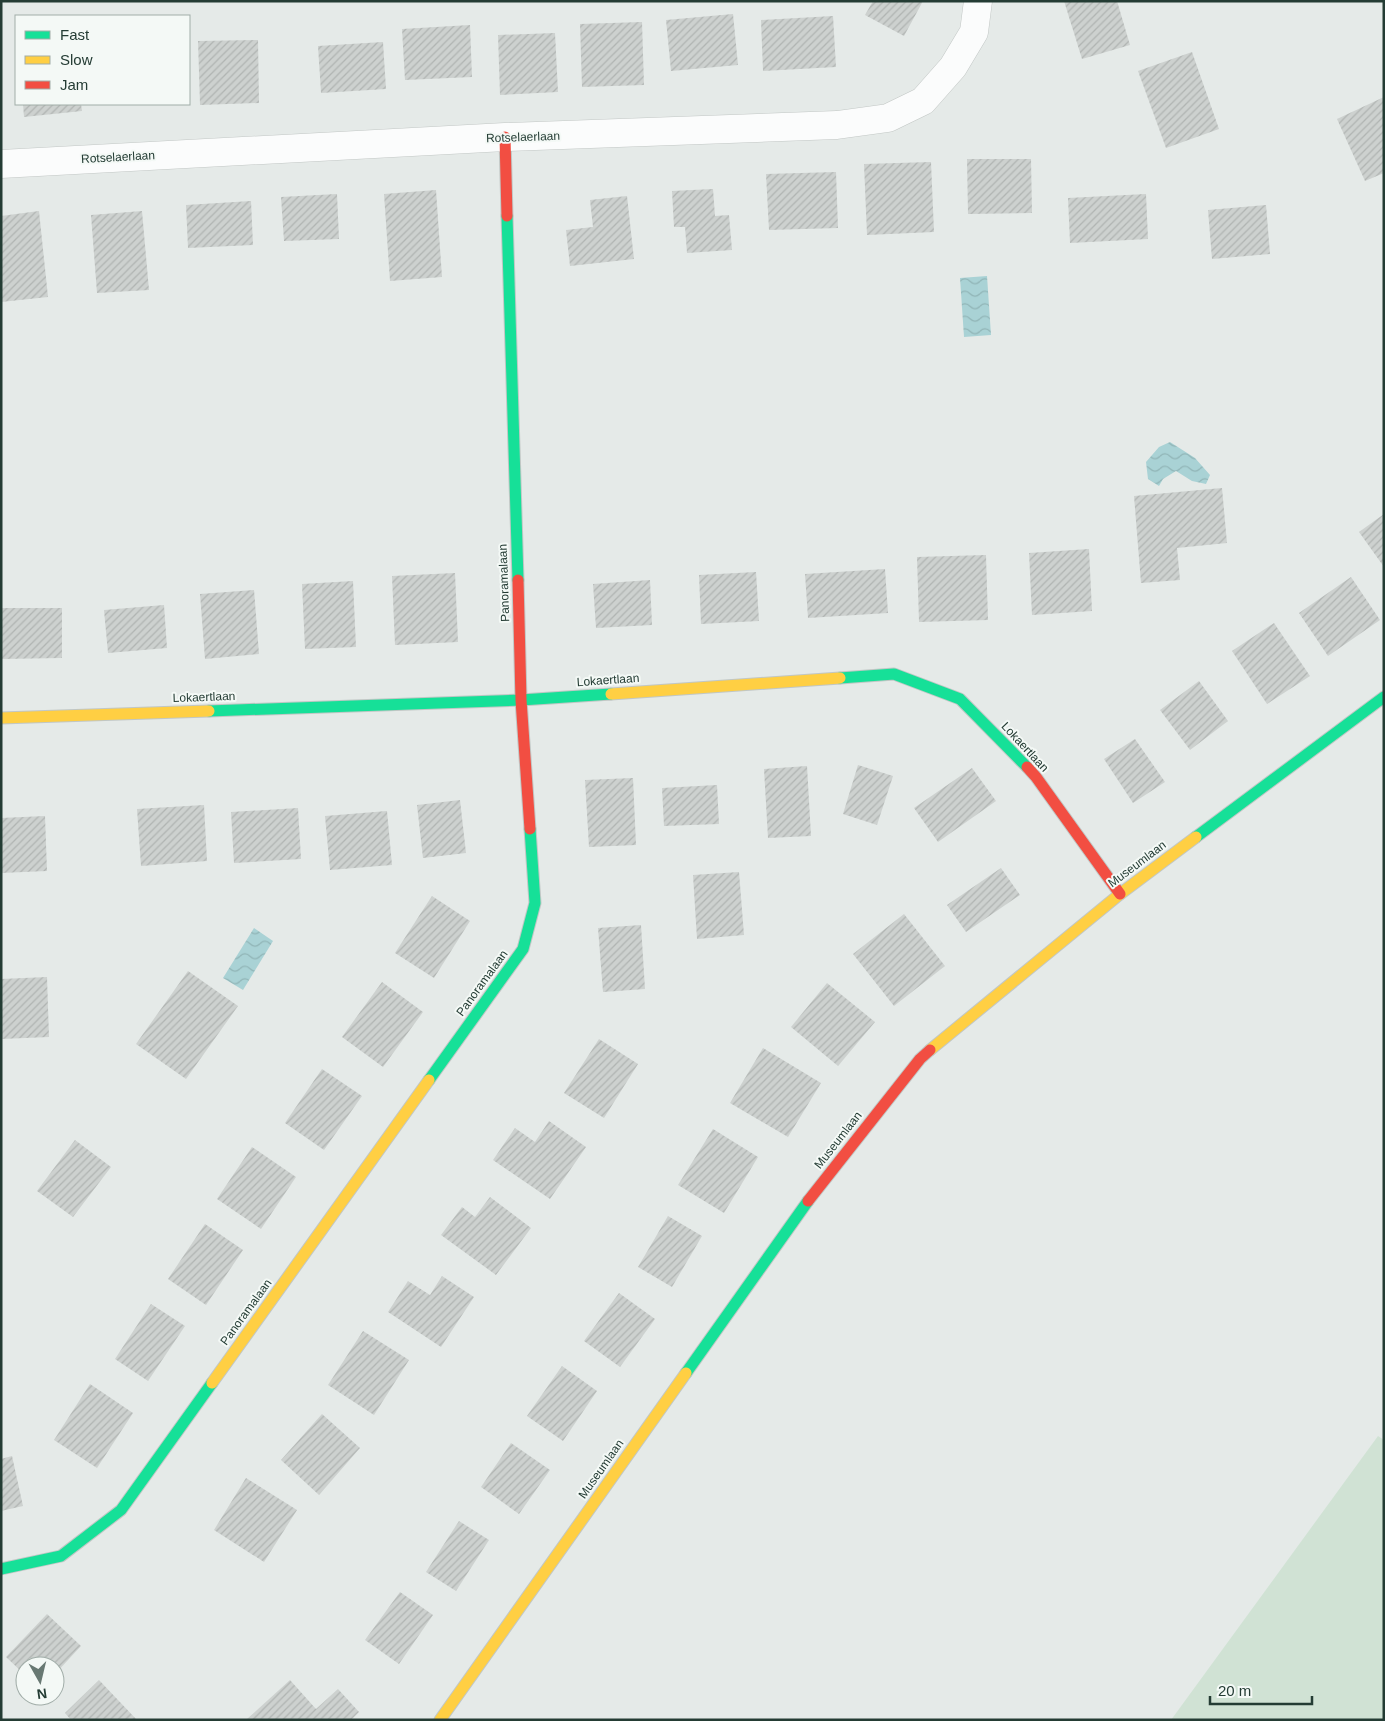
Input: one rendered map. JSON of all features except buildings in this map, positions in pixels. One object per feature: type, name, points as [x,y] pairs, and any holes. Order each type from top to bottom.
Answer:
[{"type":"street","name":"Rotselaerlaan","points":[[1,164],[505,137],[837,125],[888,118],[923,101],[953,67],[974,32],[978,1]]},
{"type":"street","name":"Panoramalaan","points":[[1,1569],[61,1556],[121,1510],[523,949],[535,903],[521,700],[505,137]]},
{"type":"street","name":"Lokaertlaan","points":[[1,718],[521,700],[894,674],[960,698],[1036,777],[1120,894]]},
{"type":"street","name":"Museumlaan","points":[[440,1720],[815,1190],[920,1059],[1120,894],[1384,697]]},
{"type":"green space","points":[[1378,1436],[1384,1440],[1384,1720],[1171,1720]]},
{"type":"water","points":[[987,276],[991,335],[964,337],[960,278]]},
{"type":"water","points":[[1170,442],[1195,458],[1210,475],[1206,484],[1192,481],[1176,471],[1163,479],[1159,486],[1148,479],[1146,462],[1159,447]]},
{"type":"water","points":[[254,928],[273,941],[243,990],[223,978]]},
{"type":"traffic: fast","points":[[507,216],[518,580]]},
{"type":"traffic: fast","points":[[840,678],[894,674],[960,699],[1027,767]]},
{"type":"traffic: fast","points":[[209,711],[521,700],[611,694]]},
{"type":"traffic: fast","points":[[1196,837],[1384,697]]},
{"type":"traffic: fast","points":[[429,1080],[523,949],[535,903],[530,829]]},
{"type":"traffic: fast","points":[[686,1373],[808,1201]]},
{"type":"traffic: fast","points":[[1,1569],[61,1556],[121,1510],[212,1383]]},
{"type":"traffic: slow","points":[[611,694],[840,678]]},
{"type":"traffic: slow","points":[[1,718],[209,711]]},
{"type":"traffic: slow","points":[[930,1050],[1120,894],[1196,837]]},
{"type":"traffic: slow","points":[[212,1383],[429,1080]]},
{"type":"traffic: slow","points":[[440,1720],[686,1373]]},
{"type":"traffic: jam","points":[[505,137],[507,216]]},
{"type":"traffic: jam","points":[[518,580],[521,700],[530,829]]},
{"type":"traffic: jam","points":[[1027,767],[1120,894]]},
{"type":"traffic: jam","points":[[808,1201],[920,1059],[930,1050]]}]
